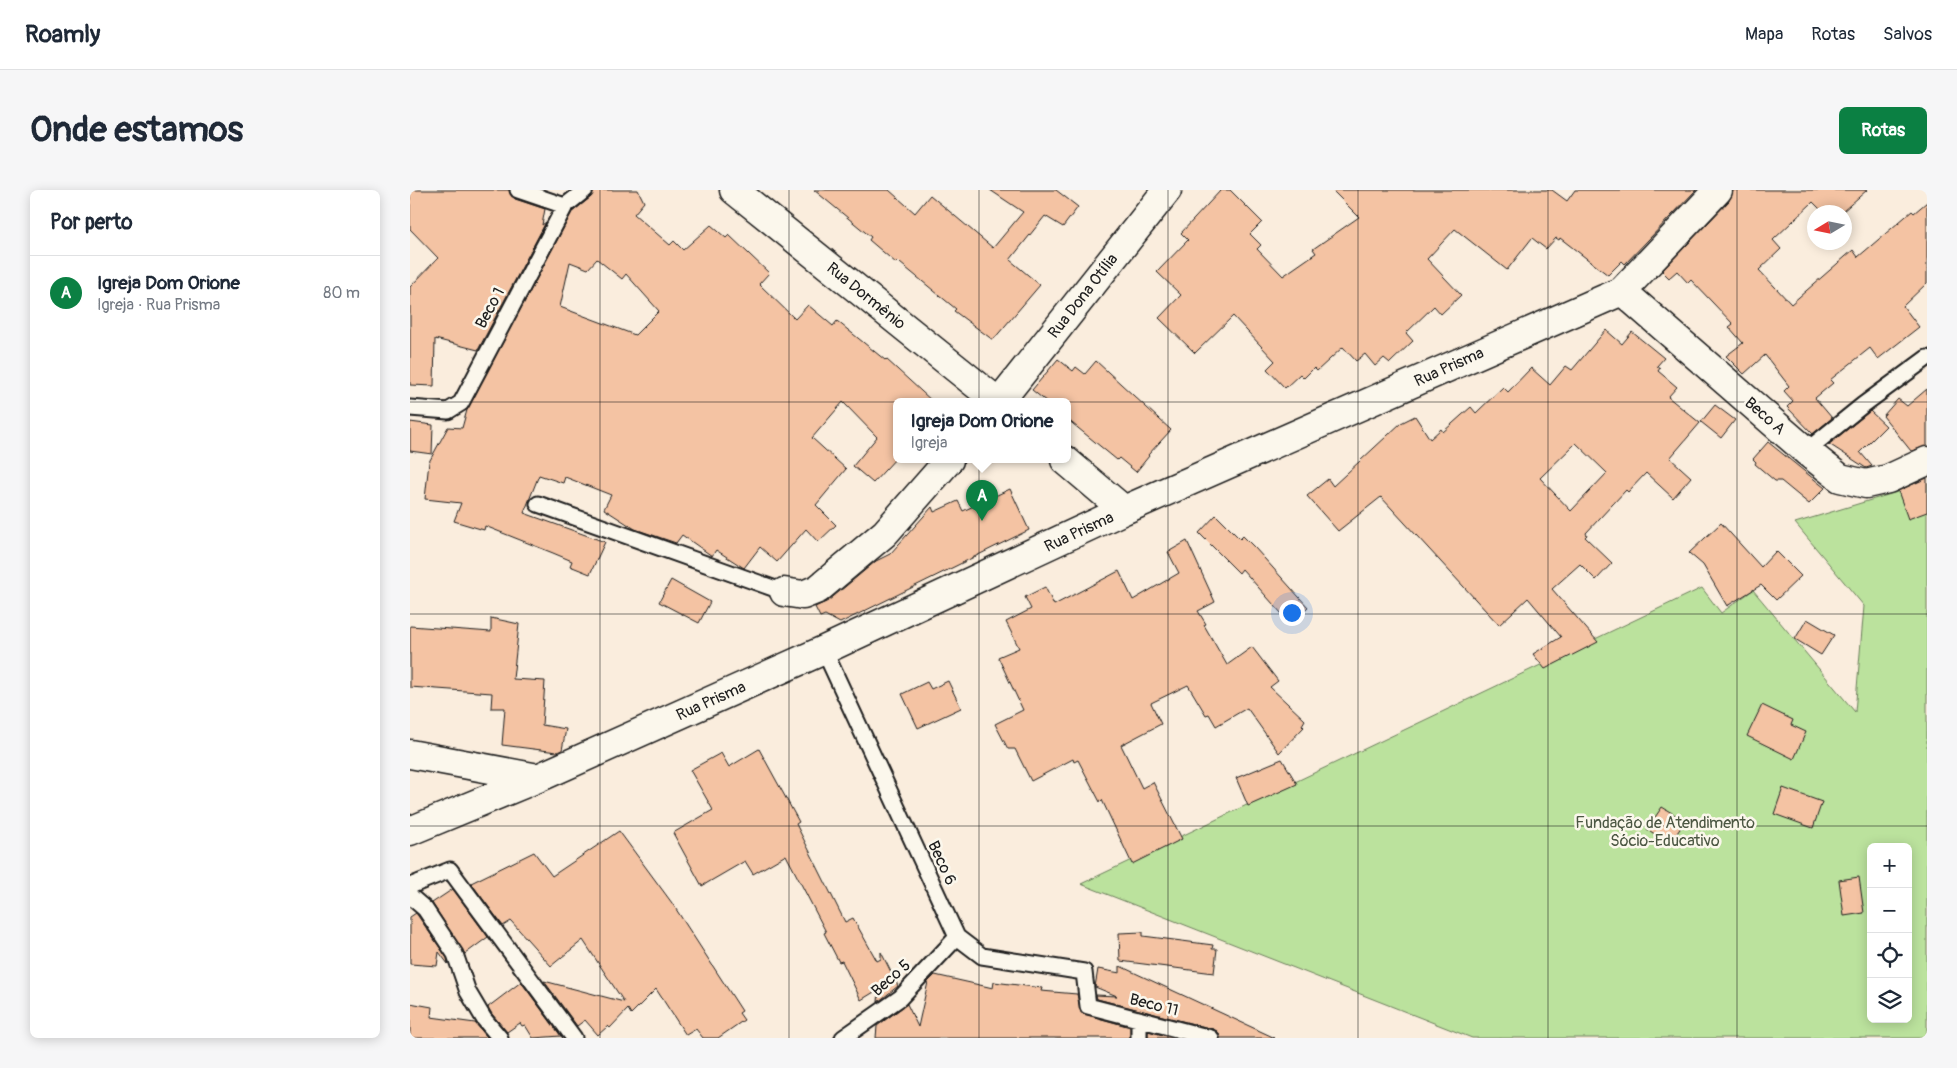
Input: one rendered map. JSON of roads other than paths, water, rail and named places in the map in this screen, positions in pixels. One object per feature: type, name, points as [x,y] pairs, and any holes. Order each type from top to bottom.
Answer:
[{"type":"street","name":"Rua Dormênio","points":[[734,190],[993,398]]},
{"type":"street","name":"Rua Dona Otília","points":[[1001,398],[1167,190]]},
{"type":"street","name":"Rua Prisma","points":[[410,831],[538,778],[824,650],[1124,510],[1622,291],[1718,190]]},
{"type":"street","name":"Beco A","points":[[1622,291],[1806,451],[1840,478],[1866,484],[1888,479],[1927,461]]},
{"type":"street","points":[[784,592],[803,595],[818,589],[885,533],[946,463]]},
{"type":"street","points":[[1069,463],[1124,510]]},
{"type":"street","points":[[410,754],[538,778]]},
{"type":"lane","points":[[518,190],[565,206]]},
{"type":"lane","name":"Beco 1","points":[[410,408],[448,411],[461,403],[565,206],[586,190]]},
{"type":"lane","points":[[1806,451],[1863,405],[1927,358]]},
{"type":"lane","points":[[538,504],[784,592]]},
{"type":"lane","name":"Beco 6","points":[[824,650],[958,937],[982,956],[1084,972],[1088,1006]]},
{"type":"lane","points":[[410,886],[450,870],[574,1038]]},
{"type":"lane","points":[[410,896],[425,909],[455,954],[468,992],[484,1018],[500,1038]]},
{"type":"lane","name":"Beco 5","points":[[843,1038],[900,998],[958,937]]},
{"type":"lane","name":"Beco 11","points":[[1088,1006],[1211,1038]]},
{"type":"lane","points":[[1139,1019],[1139,1038]]},
{"type":"place","name":"Igreja Dom Orione","points":[[982,521]]},
{"type":"park label","name":"Fundação de Atendimento Sócio-Educativo","points":[[1665,832]]}]
